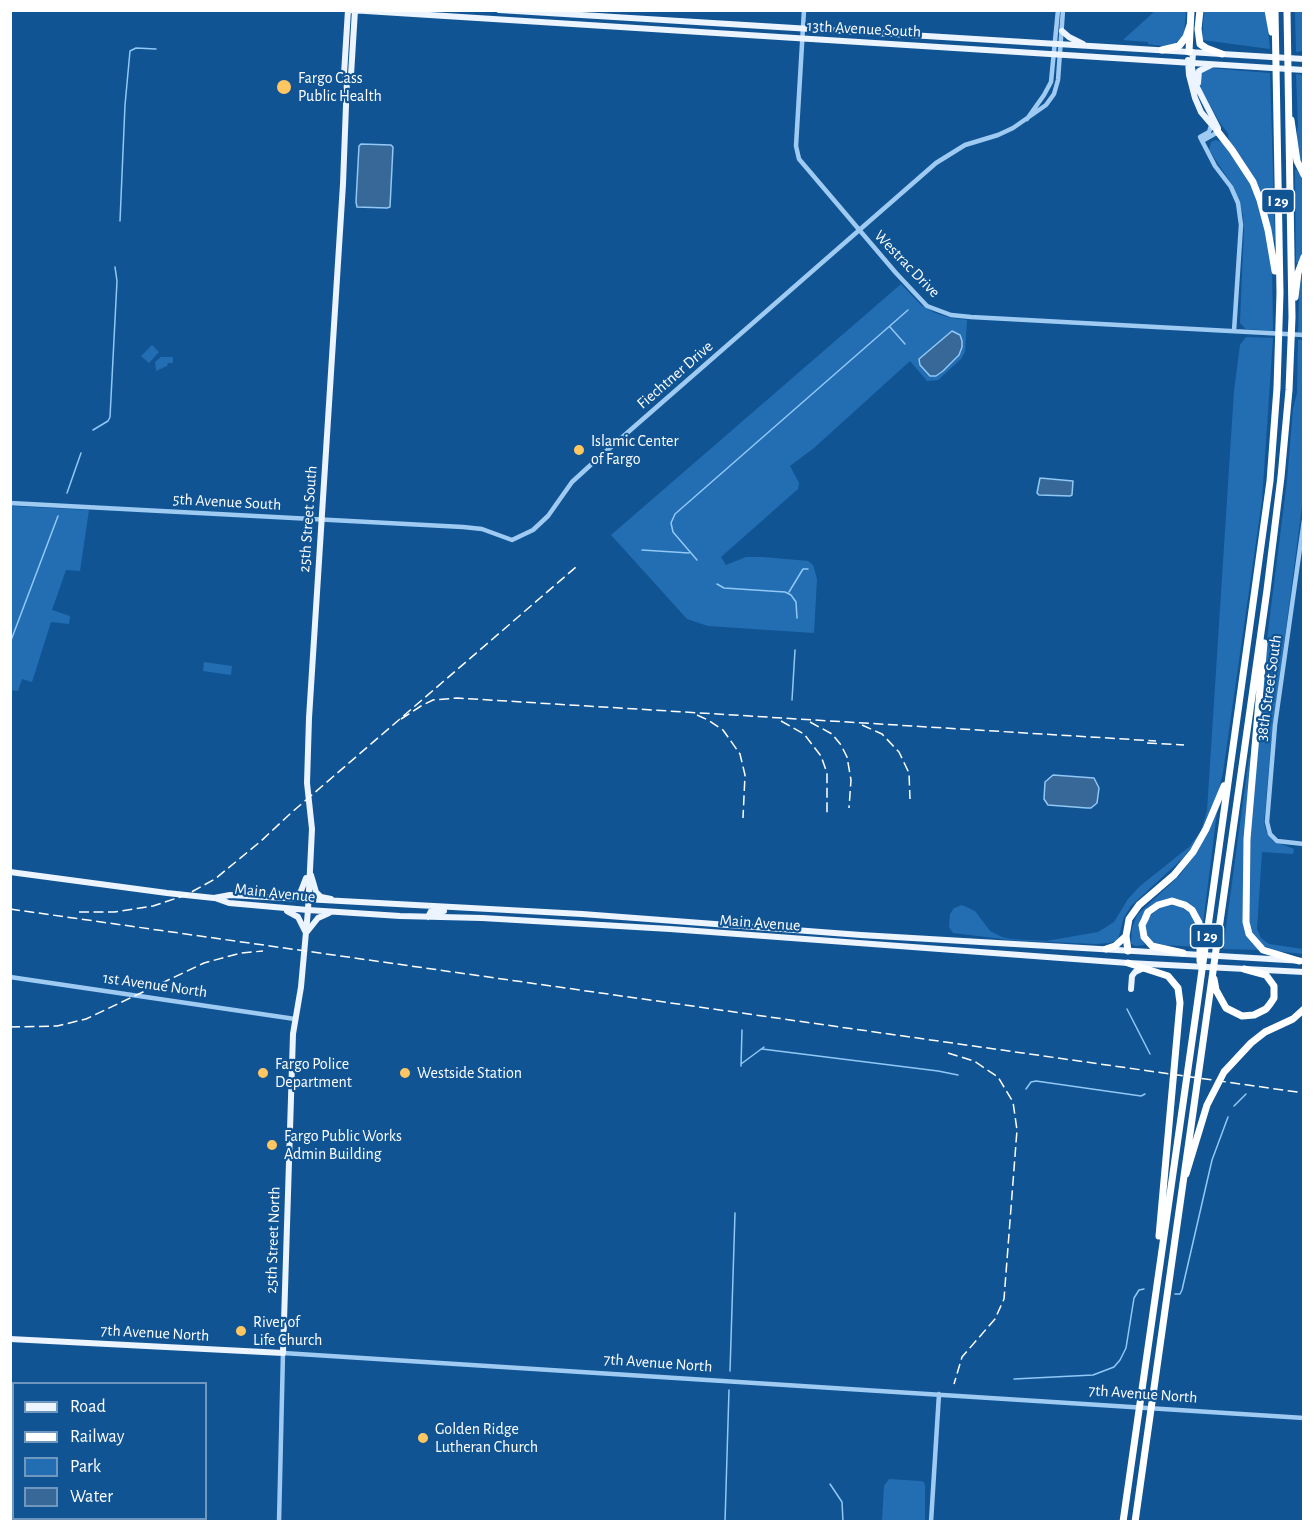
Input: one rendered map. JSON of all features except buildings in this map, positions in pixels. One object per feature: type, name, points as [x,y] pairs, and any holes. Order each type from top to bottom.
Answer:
[{"type":"highway","points":[[1191,10],[1191,52]]},
{"type":"highway","points":[[1200,10],[1198,28],[1200,44],[1222,54]]},
{"type":"highway","points":[[1268,10],[1275,46]]},
{"type":"highway","name":"I 29","points":[[1123,1521],[1270,481],[1277,388],[1280,293],[1275,10]]},
{"type":"highway","name":"I 29","points":[[1135,1521],[1281,477],[1292,319],[1287,10]]},
{"type":"highway","points":[[1162,50],[1179,46],[1186,37],[1190,25]]},
{"type":"highway","points":[[1288,104],[1297,161],[1304,175]]},
{"type":"highway","points":[[1218,132],[1244,167],[1260,200],[1280,293]]},
{"type":"highway","points":[[1292,319],[1298,273],[1304,257]]},
{"type":"highway","points":[[1267,590],[1246,839],[1246,922],[1249,934],[1263,950],[1301,961]]},
{"type":"highway","points":[[1128,951],[1126,936],[1129,919],[1134,911],[1174,874],[1193,852],[1206,829],[1228,776]]},
{"type":"highway","points":[[1183,953],[1152,946],[1144,937],[1142,925],[1145,918],[1148,912],[1158,905],[1172,902],[1185,905],[1192,910],[1199,923],[1198,999]]},
{"type":"highway","points":[[1106,949],[1115,946],[1126,936]]},
{"type":"highway","points":[[1128,963],[1168,976],[1178,988],[1180,1003],[1154,1306]]},
{"type":"highway","points":[[1213,974],[1216,990],[1226,1008],[1242,1016],[1254,1015],[1266,1009],[1270,1004],[1274,998],[1274,986],[1266,975],[1244,969]]},
{"type":"highway","points":[[1180,1197],[1207,1105],[1224,1072],[1251,1043],[1265,1032],[1293,1019],[1304,1009]]},
{"type":"main road","name":"13th Avenue South","points":[[349,10],[1304,70]]},
{"type":"main road","name":"25th Street South","points":[[303,961],[312,829],[307,783],[308,726],[343,184],[347,79],[344,74],[349,10]]},
{"type":"main road","name":"13th Avenue South","points":[[499,10],[1304,59]]},
{"type":"main road","name":"25th Street South","points":[[347,79],[351,75],[356,11]]},
{"type":"main road","points":[[1062,31],[1074,40],[1089,46]]},
{"type":"main road","points":[[955,47],[961,42],[991,40]]},
{"type":"main road","points":[[1191,52],[1189,75],[1195,98],[1201,112],[1218,132]]},
{"type":"main road","points":[[1190,63],[1199,93],[1218,132]]},
{"type":"main road","points":[[1199,93],[1197,74],[1204,67],[1215,64]]},
{"type":"main road","points":[[288,899],[296,897],[301,891],[309,869]]},
{"type":"main road","points":[[309,869],[314,888],[319,895],[352,903]]},
{"type":"main road","name":"Main Avenue","points":[[10,872],[280,908],[654,928],[1155,965],[1304,972]]},
{"type":"main road","name":"Main Avenue","points":[[214,898],[230,895],[477,909],[896,938],[1301,961]]},
{"type":"main road","points":[[280,908],[298,917],[303,923],[306,934]]},
{"type":"main road","points":[[428,917],[431,911],[477,909]]},
{"type":"main road","points":[[306,934],[321,915],[338,912]]},
{"type":"main road","points":[[654,928],[658,924],[688,922]]},
{"type":"main road","points":[[1128,951],[1128,963]]},
{"type":"main road","name":"25th Street North","points":[[283,1353],[295,1019],[303,961]]},
{"type":"main road","points":[[1131,989],[1131,976],[1142,968],[1155,965]]},
{"type":"main road","name":"7th Avenue North","points":[[10,1339],[283,1353]]},
{"type":"street","name":"Westrac Drive","points":[[804,10],[796,146],[799,159],[927,306],[951,315],[1304,335]]},
{"type":"street","points":[[1058,10],[1059,44]]},
{"type":"street","points":[[1059,44],[1063,10]]},
{"type":"street","name":"Fiechtner Drive","points":[[512,540],[533,530],[548,516],[572,482],[595,461],[936,163],[955,149],[968,143],[1004,133],[1046,105],[1054,94],[1058,80],[1059,44]]},
{"type":"street","points":[[1201,139],[1209,132],[1211,126]]},
{"type":"street","points":[[1201,139],[1218,132]]},
{"type":"street","points":[[1201,139],[1215,166],[1231,187],[1240,212],[1241,230],[1234,331]]},
{"type":"street","name":"5th Avenue South","points":[[10,503],[482,529],[512,540]]},
{"type":"street","name":"38th Street South","points":[[1304,520],[1275,725],[1267,816],[1268,827],[1272,837],[1277,841],[1304,844]]},
{"type":"street","name":"1st Avenue North","points":[[10,976],[295,1019]]},
{"type":"street","name":"7th Avenue North","points":[[283,1353],[1304,1418]]},
{"type":"street","name":"25th Street North","points":[[279,1521],[283,1353]]},
{"type":"street","points":[[931,1521],[939,1394]]},
{"type":"green space","points":[[1155,11],[1186,11],[1184,36],[1176,46],[1123,40]]},
{"type":"green space","points":[[1204,11],[1266,11],[1270,49],[1202,40]]},
{"type":"green space","points":[[1295,11],[1304,11],[1303,51],[1296,52]]},
{"type":"green space","points":[[1209,68],[1270,73],[1275,240],[1273,241],[1269,219],[1254,178],[1229,141],[1228,133],[1201,89],[1199,80],[1203,71]]},
{"type":"green space","points":[[1296,74],[1303,75],[1303,170],[1296,139],[1298,125]]},
{"type":"green space","points":[[1216,140],[1222,142],[1248,177],[1260,205],[1272,264],[1273,331],[1246,329],[1240,323],[1243,215],[1233,186],[1209,150],[1211,142]]},
{"type":"green space","points":[[1295,170],[1304,180],[1303,249],[1299,263],[1296,263]]},
{"type":"green space","points":[[1303,267],[1303,334],[1298,333],[1299,293]]},
{"type":"green space","points":[[901,284],[921,305],[935,313],[967,320],[965,352],[961,359],[938,380],[927,381],[910,361],[814,448],[790,466],[799,483],[798,489],[721,557],[726,565],[746,557],[763,557],[808,561],[813,565],[817,579],[814,633],[708,626],[687,619],[611,535]]},
{"type":"green space","points":[[1246,337],[1273,338],[1262,500],[1223,772],[1217,798],[1197,840],[1183,858],[1131,906],[1124,917],[1117,940],[1110,943],[1011,940],[953,933],[949,927],[950,914],[954,908],[962,905],[975,911],[990,931],[1011,939],[1046,941],[1098,932],[1114,922],[1128,899],[1140,886],[1189,847],[1201,831],[1207,811],[1234,391],[1240,345]]},
{"type":"green space","points":[[1298,340],[1304,340],[1303,499],[1271,742],[1264,823],[1273,841],[1294,849],[1293,854],[1262,852],[1257,929],[1261,938],[1269,944],[1303,949],[1303,954],[1276,951],[1264,947],[1251,931],[1249,922],[1250,827],[1261,687],[1287,481],[1293,409],[1297,393]]},
{"type":"green space","points":[[152,345],[159,352],[149,363],[141,356]]},
{"type":"green space","points":[[161,357],[173,357],[173,363],[168,363],[167,366],[156,371],[155,362]]},
{"type":"green space","points":[[11,506],[89,510],[80,571],[66,570],[52,610],[70,616],[69,624],[51,622],[32,682],[22,679],[18,691],[10,690]]},
{"type":"green space","points":[[204,662],[232,666],[231,675],[203,671]]},
{"type":"green space","points":[[1249,758],[1245,838],[1249,938],[1259,950],[1223,949]]},
{"type":"green space","points":[[1217,812],[1203,923],[1187,904],[1158,903],[1139,928],[1145,945],[1131,944],[1132,928],[1137,915],[1180,875],[1198,850]]},
{"type":"green space","points":[[1171,905],[1182,907],[1191,914],[1197,925],[1199,947],[1164,945],[1149,941],[1144,929],[1148,918],[1160,907]]},
{"type":"green space","points":[[889,1479],[924,1482],[925,1521],[882,1521],[884,1486]]},
{"type":"water","points":[[361,144],[391,145],[393,147],[390,207],[357,207],[359,146]]},
{"type":"water","points":[[952,331],[960,335],[962,341],[959,355],[943,371],[936,376],[930,376],[920,365],[919,359]]},
{"type":"water","points":[[1040,478],[1073,481],[1072,495],[1039,495],[1037,493]]},
{"type":"water","points":[[1053,775],[1094,778],[1099,788],[1097,803],[1091,808],[1048,805],[1044,799],[1045,782]]},
{"type":"waterway","points":[[120,221],[125,105],[130,51],[136,48],[156,49]]},
{"type":"waterway","points":[[93,430],[108,421],[110,417],[117,281],[115,267]]},
{"type":"waterway","points":[[697,560],[673,532],[671,523],[675,514],[908,310]]},
{"type":"waterway","points":[[890,327],[905,344]]},
{"type":"waterway","points":[[67,493],[81,453]]},
{"type":"waterway","points":[[10,643],[58,516]]},
{"type":"waterway","points":[[642,550],[689,553]]},
{"type":"waterway","points":[[789,592],[803,569],[808,569]]},
{"type":"waterway","points":[[717,584],[724,588],[785,592],[791,595],[796,602],[797,618]]},
{"type":"waterway","points":[[792,700],[795,650]]},
{"type":"waterway","points":[[1127,1009],[1150,1054]]},
{"type":"waterway","points":[[741,1066],[742,1030]]},
{"type":"waterway","points":[[741,1064],[764,1047]]},
{"type":"waterway","points":[[762,1049],[958,1075]]},
{"type":"waterway","points":[[1026,1089],[1031,1082],[1036,1081],[1141,1096],[1145,1094]]},
{"type":"waterway","points":[[1234,1106],[1246,1094]]},
{"type":"waterway","points":[[1175,1294],[1180,1294],[1182,1290],[1212,1160],[1228,1117]]},
{"type":"waterway","points":[[730,1371],[735,1213]]},
{"type":"waterway","points":[[1014,1379],[1093,1375],[1114,1367],[1126,1348],[1134,1298],[1139,1290],[1144,1289]]},
{"type":"waterway","points":[[725,1522],[729,1390]]},
{"type":"waterway","points":[[830,1484],[842,1502],[843,1522]]},
{"type":"railway","points":[[79,912],[114,912],[153,906],[186,895],[215,879],[576,567]]},
{"type":"railway","points":[[401,719],[433,700],[457,698],[1156,741]]},
{"type":"railway","points":[[697,715],[723,730],[740,754],[745,775],[743,818]]},
{"type":"railway","points":[[781,721],[804,734],[821,756],[827,773],[827,813]]},
{"type":"railway","points":[[810,722],[832,734],[847,757],[851,780],[849,808]]},
{"type":"railway","points":[[862,725],[882,734],[899,752],[909,773],[910,799]]},
{"type":"railway","points":[[1147,743],[1184,745]]},
{"type":"railway","points":[[10,909],[1304,1093]]},
{"type":"railway","points":[[10,1027],[57,1026],[86,1019],[204,963],[241,953],[263,951]]},
{"type":"railway","points":[[948,1053],[974,1061],[998,1077],[1013,1102],[1017,1130],[1004,1299],[995,1319],[962,1357],[954,1384]]},
{"type":"place","name":"Fargo Cass Public Health","points":[[284,87]]},
{"type":"place","name":"Islamic Center of Fargo","points":[[579,450]]},
{"type":"place","name":"Fargo Police Department","points":[[263,1073]]},
{"type":"place","name":"Westside Station","points":[[405,1073]]},
{"type":"place","name":"Fargo Public Works Admin Building","points":[[272,1145]]},
{"type":"place","name":"River of Life Church","points":[[241,1331]]},
{"type":"place","name":"Golden Ridge Lutheran Church","points":[[423,1438]]}]
